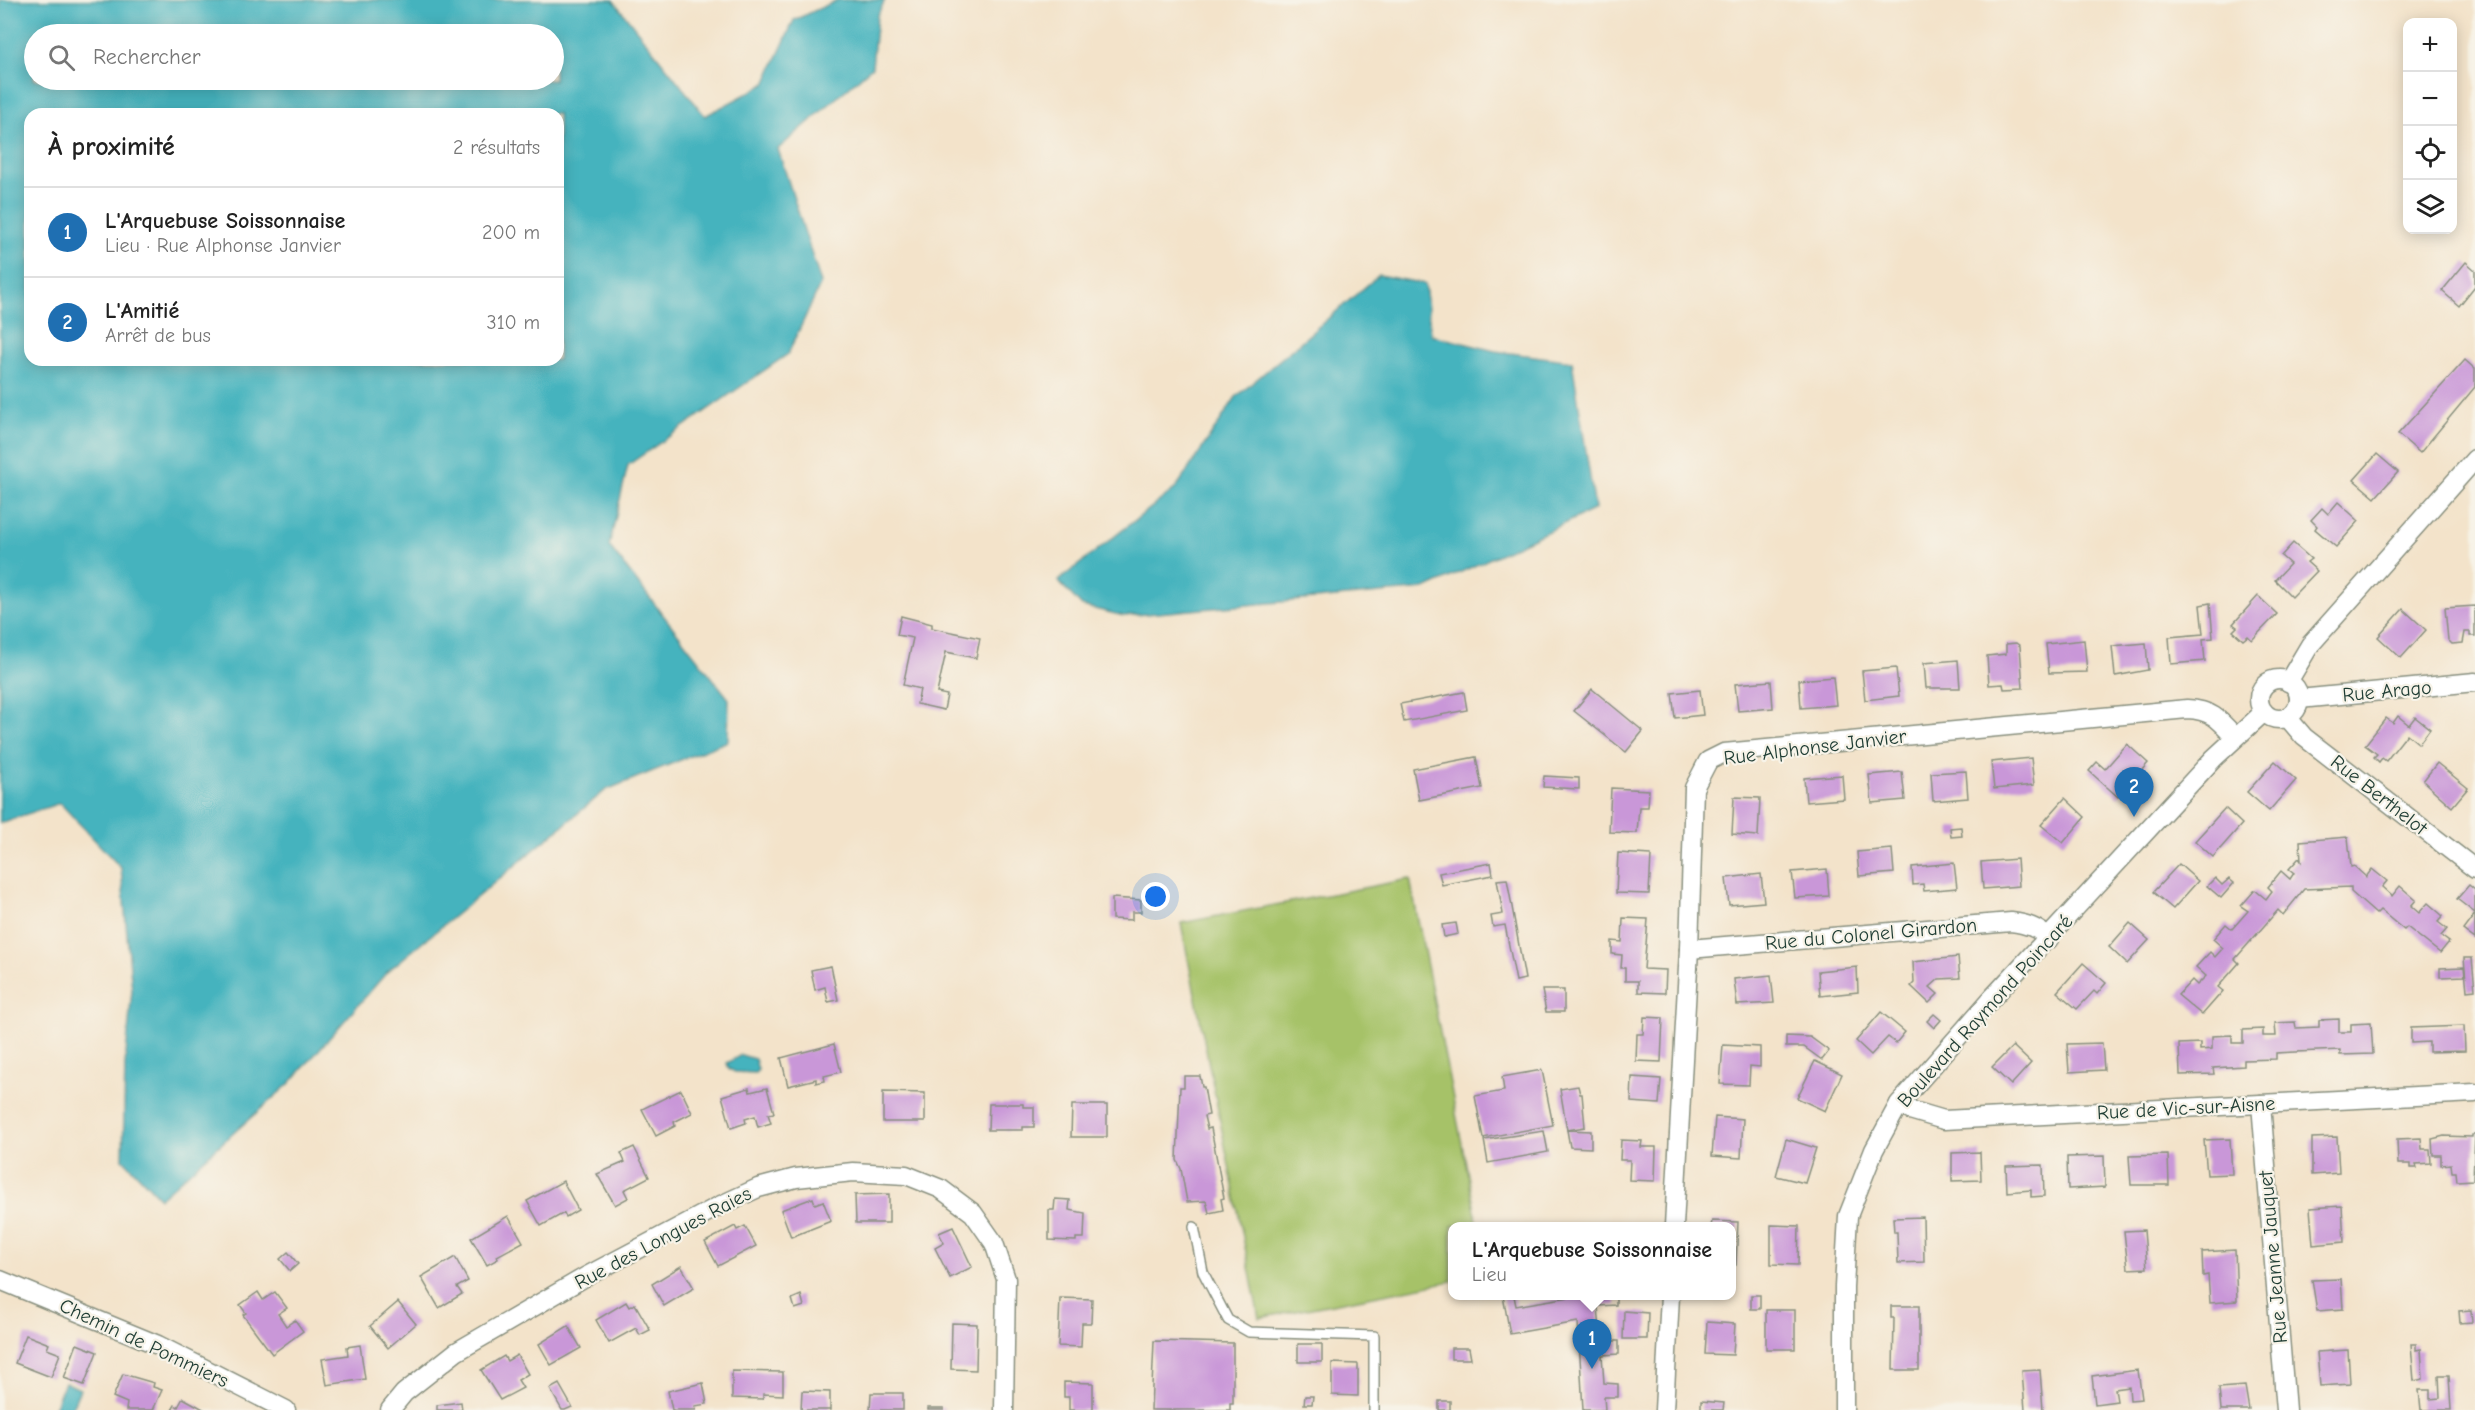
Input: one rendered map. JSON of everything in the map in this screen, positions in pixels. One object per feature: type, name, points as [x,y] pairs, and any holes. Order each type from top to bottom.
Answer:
[{"type":"street","points":[[2288,682],[2310,645],[2475,459]]},
{"type":"street","points":[[2279,679],[2294,686],[2299,699],[2293,713],[2287,717],[2270,717],[2259,704],[2259,695],[2263,687],[2279,679]]},
{"type":"street","name":"Rue Arago","points":[[2299,699],[2475,682]]},
{"type":"street","name":"Rue Alphonse Janvier","points":[[1674,1222],[1689,949],[1694,788],[1708,761],[1724,753],[2187,709],[2204,710],[2217,717],[2235,737]]},
{"type":"street","name":"Boulevard Raymond Poincaré","points":[[1844,1410],[1844,1287],[1848,1216],[1874,1150],[1899,1104],[1993,997],[2214,758],[2264,712]]},
{"type":"street","name":"Rue Berthelot","points":[[2287,717],[2304,737],[2475,869]]},
{"type":"street","name":"Rue du Colonel Girardon","points":[[1689,949],[2011,922],[2028,924],[2049,939]]},
{"type":"street","name":"Rue de Vic-sur-Aisne","points":[[1899,1104],[1910,1110],[1944,1120],[2475,1093]]},
{"type":"street","name":"Rue Jeanne Jauquet","points":[[2260,1104],[2286,1410]]},
{"type":"street","name":"Rue des Longues Raies","points":[[390,1410],[404,1393],[456,1352],[585,1277],[720,1206],[758,1188],[787,1181],[853,1172],[906,1175],[941,1189],[973,1214],[994,1244],[1006,1279],[1004,1410]]},
{"type":"street","name":"Chemin de Pommiers","points":[[0,1280],[158,1345],[286,1410]]},
{"type":"street","points":[[1664,1410],[1670,1300]]},
{"type":"lane","points":[[1194,1227],[1203,1272],[1228,1320],[1249,1332],[1374,1336],[1374,1410]]},
{"type":"green space","points":[[1410,879],[1477,1222],[1448,1222],[1448,1282],[1259,1318],[1181,923]]},
{"type":"water","points":[[0,0],[613,0],[705,116],[765,84],[794,20],[838,0],[885,0],[877,16],[872,67],[778,149],[821,283],[788,354],[628,465],[609,546],[729,699],[728,741],[606,790],[388,971],[290,1083],[160,1198],[123,1159],[125,1065],[132,990],[121,868],[60,803],[0,823]]},
{"type":"water","points":[[1379,275],[1425,284],[1431,335],[1495,351],[1572,361],[1595,509],[1425,589],[1124,616],[1082,606],[1058,581],[1176,488],[1236,397]]},
{"type":"water","points":[[741,1055],[755,1059],[758,1070],[755,1073],[735,1072],[729,1069],[727,1063]]},
{"type":"water","points":[[65,1382],[80,1389],[71,1410],[54,1408]]},
{"type":"building","points":[[2466,262],[2475,270],[2475,286],[2459,306],[2442,291]]},
{"type":"building","points":[[2465,360],[2475,369],[2475,387],[2420,453],[2398,434]]},
{"type":"building","points":[[2377,454],[2398,472],[2375,498],[2354,480]]},
{"type":"building","points":[[2338,502],[2359,521],[2336,547],[2315,529],[2317,526],[2311,520],[2322,508],[2328,514]]},
{"type":"building","points":[[2293,543],[2311,559],[2307,562],[2317,571],[2292,597],[2275,580],[2290,564],[2281,556]]},
{"type":"building","points":[[2258,596],[2277,614],[2252,640],[2248,636],[2243,640],[2233,631],[2237,627],[2233,624]]},
{"type":"building","points":[[2210,603],[2213,638],[2203,639],[2205,661],[2171,664],[2169,637],[2203,634],[2200,605]]},
{"type":"building","points":[[2475,606],[2475,636],[2470,636],[2470,632],[2465,632],[2463,643],[2452,644],[2448,640],[2445,608]]},
{"type":"building","points":[[2403,609],[2426,630],[2401,658],[2378,637]]},
{"type":"building","points":[[901,616],[932,624],[932,628],[980,638],[976,658],[946,652],[937,693],[947,695],[944,710],[917,704],[920,689],[903,685],[913,638],[897,635]]},
{"type":"building","points":[[2084,640],[2087,672],[2049,673],[2046,644]]},
{"type":"building","points":[[2016,643],[2020,646],[2023,688],[2004,689],[2003,684],[1989,685],[1987,656],[2006,654],[2006,644]]},
{"type":"building","points":[[2146,643],[2148,670],[2115,676],[2112,646]]},
{"type":"building","points":[[1958,660],[1960,688],[1926,688],[1924,663]]},
{"type":"building","points":[[1896,668],[1899,696],[1865,700],[1862,671]]},
{"type":"building","points":[[1833,677],[1836,705],[1801,708],[1799,680]]},
{"type":"building","points":[[1771,681],[1773,708],[1738,711],[1735,684]]},
{"type":"building","points":[[1592,689],[1643,731],[1626,752],[1574,711]]},
{"type":"building","points":[[1700,690],[1703,715],[1675,718],[1672,693]]},
{"type":"building","points":[[1464,692],[1467,710],[1404,722],[1400,704]]},
{"type":"building","points":[[2398,716],[2409,725],[2415,717],[2430,729],[2419,744],[2407,734],[2386,761],[2382,758],[2379,762],[2374,757],[2377,754],[2365,745],[2386,718],[2393,723]]},
{"type":"building","points":[[2127,744],[2148,763],[2118,797],[2089,771],[2097,762],[2105,769]]},
{"type":"building","points":[[1476,757],[1482,788],[1419,800],[1413,769]]},
{"type":"building","points":[[2031,758],[2034,785],[1994,789],[1991,762]]},
{"type":"building","points":[[2275,761],[2296,780],[2269,811],[2247,792]]},
{"type":"building","points":[[2437,763],[2468,788],[2452,807],[2423,781]]},
{"type":"building","points":[[1966,771],[1968,798],[1933,801],[1931,773]]},
{"type":"building","points":[[1902,772],[1905,800],[1872,803],[1869,775]]},
{"type":"building","points":[[1842,775],[1844,799],[1806,802],[1804,778]]},
{"type":"building","points":[[1544,776],[1579,778],[1579,789],[1543,787]]},
{"type":"building","points":[[1611,788],[1649,790],[1648,807],[1639,807],[1637,833],[1609,832]]},
{"type":"building","points":[[1734,797],[1760,798],[1758,836],[1732,834]]},
{"type":"building","points":[[2065,798],[2085,817],[2063,843],[2041,825]]},
{"type":"building","points":[[2225,808],[2242,824],[2213,857],[2195,841]]},
{"type":"building","points":[[1961,827],[1962,836],[1951,837],[1950,828]]},
{"type":"building","points":[[2348,837],[2351,867],[2354,866],[2366,877],[2372,869],[2387,881],[2382,887],[2392,896],[2400,886],[2416,900],[2411,906],[2419,913],[2428,903],[2443,916],[2438,922],[2447,929],[2441,936],[2449,942],[2440,953],[2407,927],[2404,930],[2380,910],[2376,914],[2351,892],[2351,887],[2304,889],[2283,915],[2278,910],[2235,959],[2239,963],[2218,987],[2223,991],[2202,1015],[2178,995],[2192,980],[2197,985],[2206,976],[2196,967],[2210,952],[2215,957],[2223,948],[2213,939],[2226,924],[2232,929],[2248,911],[2241,906],[2255,890],[2266,899],[2272,891],[2268,887],[2281,871],[2290,879],[2294,873],[2289,869],[2299,858],[2301,861],[2300,841]]},
{"type":"building","points":[[1892,849],[1894,873],[1859,876],[1857,852]]},
{"type":"building","points":[[1618,853],[1651,855],[1649,894],[1616,893]]},
{"type":"building","points":[[2017,859],[2019,886],[1983,889],[1981,862]]},
{"type":"building","points":[[1491,863],[1493,875],[1442,885],[1439,873]]},
{"type":"building","points":[[1954,863],[1957,888],[1924,891],[1923,884],[1913,885],[1912,867]]},
{"type":"building","points":[[2179,864],[2198,881],[2173,909],[2153,892]]},
{"type":"building","points":[[1827,869],[1829,896],[1795,898],[1792,872]]},
{"type":"building","points":[[1761,874],[1764,902],[1729,905],[1726,878]]},
{"type":"building","points":[[2215,878],[2222,885],[2229,879],[2234,883],[2221,898],[2207,886]]},
{"type":"building","points":[[1507,879],[1525,979],[1516,981],[1505,925],[1493,927],[1491,916],[1503,914],[1497,880]]},
{"type":"building","points":[[2469,885],[2475,890],[2475,913],[2457,899]]},
{"type":"building","points":[[1112,898],[1141,900],[1141,912],[1132,912],[1132,920],[1112,919]]},
{"type":"building","points":[[2475,914],[2475,939],[2463,930]]},
{"type":"building","points":[[1623,918],[1648,919],[1644,969],[1666,970],[1665,993],[1638,992],[1638,981],[1625,981],[1625,968],[1621,968],[1622,955],[1612,954],[1612,941],[1622,942]]},
{"type":"building","points":[[1456,923],[1458,934],[1444,937],[1442,925]]},
{"type":"building","points":[[2130,923],[2149,940],[2127,964],[2109,947]]},
{"type":"building","points":[[1958,957],[1960,978],[1939,979],[1930,987],[1938,994],[1929,1003],[1911,986],[1914,983],[1913,962]]},
{"type":"building","points":[[2464,958],[2472,958],[2475,990],[2467,991]]},
{"type":"building","points":[[2083,963],[2106,983],[2097,994],[2094,991],[2077,1009],[2057,992]]},
{"type":"building","points":[[831,966],[838,1000],[828,1002],[825,987],[815,990],[811,970]]},
{"type":"building","points":[[1857,967],[1858,992],[1820,996],[1818,971]]},
{"type":"building","points":[[2464,967],[2465,976],[2440,977],[2440,968]]},
{"type":"building","points":[[1771,975],[1774,1003],[1737,1005],[1734,979]]},
{"type":"building","points":[[1542,990],[1564,990],[1564,1012],[1546,1012]]},
{"type":"building","points":[[1881,1012],[1905,1032],[1896,1043],[1888,1037],[1871,1055],[1856,1041]]},
{"type":"building","points":[[1934,1014],[1941,1020],[1934,1028],[1927,1021]]},
{"type":"building","points":[[1644,1017],[1663,1018],[1661,1062],[1636,1061],[1637,1034],[1643,1034]]},
{"type":"building","points":[[2339,1019],[2339,1032],[2351,1032],[2351,1024],[2371,1023],[2373,1054],[2340,1055],[2340,1050],[2276,1053],[2276,1059],[2244,1060],[2244,1066],[2213,1068],[2214,1074],[2180,1075],[2179,1044],[2200,1043],[2200,1050],[2212,1049],[2212,1036],[2232,1035],[2232,1043],[2243,1043],[2243,1030],[2263,1029],[2263,1036],[2276,1036],[2275,1023],[2295,1022],[2296,1028],[2319,1027],[2319,1020]]},
{"type":"building","points":[[2464,1026],[2465,1051],[2429,1052],[2429,1042],[2411,1043],[2411,1028]]},
{"type":"building","points":[[1786,1036],[1810,1037],[1829,1051],[1822,1060],[1804,1047],[1786,1047]]},
{"type":"building","points":[[2102,1043],[2104,1070],[2069,1072],[2067,1044]]},
{"type":"building","points":[[834,1044],[841,1072],[824,1076],[825,1081],[816,1083],[816,1079],[788,1086],[781,1058]]},
{"type":"building","points":[[1723,1045],[1760,1047],[1760,1067],[1750,1066],[1749,1085],[1720,1084]]},
{"type":"building","points":[[2013,1046],[2031,1063],[2011,1085],[1992,1067]]},
{"type":"building","points":[[1815,1061],[1842,1074],[1825,1111],[1797,1098]]},
{"type":"building","points":[[1542,1070],[1553,1125],[1483,1138],[1475,1096],[1504,1091],[1502,1077]]},
{"type":"building","points":[[1184,1076],[1200,1076],[1202,1087],[1204,1087],[1209,1115],[1204,1116],[1207,1129],[1211,1128],[1224,1198],[1221,1199],[1223,1210],[1209,1213],[1206,1201],[1187,1202],[1181,1169],[1177,1160],[1180,1087],[1184,1087]]},
{"type":"building","points":[[1632,1077],[1661,1079],[1659,1104],[1631,1102]]},
{"type":"building","points":[[1578,1086],[1582,1094],[1585,1127],[1567,1130],[1560,1089]]},
{"type":"building","points":[[749,1088],[750,1092],[767,1088],[774,1113],[768,1114],[771,1123],[758,1127],[755,1116],[745,1119],[746,1123],[731,1128],[722,1096]]},
{"type":"building","points":[[681,1090],[692,1113],[674,1122],[675,1126],[656,1136],[642,1109]]},
{"type":"building","points":[[883,1092],[925,1093],[925,1122],[883,1122]]},
{"type":"building","points":[[989,1104],[1023,1104],[1023,1107],[1034,1107],[1034,1127],[1023,1127],[1023,1130],[988,1130]]},
{"type":"building","points":[[1072,1105],[1107,1105],[1107,1137],[1071,1137]]},
{"type":"building","points":[[1715,1117],[1743,1119],[1741,1158],[1712,1156]]},
{"type":"building","points":[[1567,1130],[1591,1131],[1591,1148],[1570,1147]]},
{"type":"building","points":[[1544,1131],[1548,1152],[1488,1163],[1484,1140]]},
{"type":"building","points":[[2475,1135],[2473,1180],[2457,1181],[2456,1172],[2452,1172],[2451,1164],[2441,1165],[2441,1155],[2433,1155],[2432,1139],[2444,1136],[2472,1137]]},
{"type":"building","points":[[2337,1137],[2339,1173],[2312,1175],[2312,1138]]},
{"type":"building","points":[[2421,1138],[2422,1149],[2430,1149],[2431,1163],[2416,1164],[2417,1168],[2411,1168],[2411,1164],[2398,1164],[2397,1139]]},
{"type":"building","points":[[1786,1139],[1816,1148],[1805,1183],[1776,1176]]},
{"type":"building","points":[[2230,1139],[2232,1174],[2207,1175],[2204,1140]]},
{"type":"building","points":[[1621,1140],[1642,1141],[1641,1147],[1656,1147],[1655,1181],[1629,1180],[1630,1160],[1620,1160]]},
{"type":"building","points":[[634,1147],[649,1177],[624,1190],[628,1198],[615,1205],[597,1174],[625,1162],[621,1153]]},
{"type":"building","points":[[1980,1152],[1981,1180],[1952,1181],[1952,1153]]},
{"type":"building","points":[[2168,1155],[2169,1185],[2131,1185],[2129,1156]]},
{"type":"building","points":[[2104,1156],[2105,1187],[2068,1189],[2067,1157]]},
{"type":"building","points":[[2043,1165],[2044,1196],[2031,1197],[2031,1190],[2007,1192],[2006,1166]]},
{"type":"building","points":[[563,1181],[578,1210],[566,1217],[564,1213],[541,1226],[527,1201]]},
{"type":"building","points":[[889,1194],[889,1223],[856,1223],[855,1195]]},
{"type":"building","points":[[813,1198],[815,1204],[823,1201],[831,1221],[791,1237],[781,1210]]},
{"type":"building","points":[[1055,1199],[1070,1200],[1069,1210],[1085,1213],[1084,1238],[1076,1238],[1076,1241],[1049,1240],[1049,1210],[1054,1210]]},
{"type":"building","points":[[2342,1206],[2344,1242],[2313,1245],[2310,1208]]},
{"type":"building","points":[[508,1216],[523,1242],[497,1256],[498,1259],[487,1265],[471,1238]]},
{"type":"building","points":[[1923,1217],[1924,1262],[1898,1263],[1897,1232],[1894,1232],[1893,1218]]},
{"type":"building","points":[[1712,1221],[1738,1222],[1736,1265],[1736,1222]]},
{"type":"building","points":[[1771,1225],[1799,1226],[1798,1265],[1771,1264]]},
{"type":"building","points":[[735,1226],[737,1230],[745,1226],[756,1246],[718,1266],[705,1242]]},
{"type":"building","points":[[953,1227],[972,1267],[950,1278],[935,1248],[944,1243],[939,1233]]},
{"type":"building","points":[[2144,1230],[2147,1268],[2128,1269],[2124,1231]]},
{"type":"building","points":[[2235,1250],[2237,1301],[2210,1303],[2208,1275],[2203,1276],[2202,1252]]},
{"type":"building","points":[[288,1252],[298,1264],[290,1271],[280,1259]]},
{"type":"building","points":[[455,1257],[468,1281],[457,1287],[462,1294],[439,1308],[421,1277]]},
{"type":"building","points":[[681,1266],[694,1288],[664,1306],[652,1284]]},
{"type":"building","points":[[2341,1279],[2343,1309],[2317,1311],[2312,1280]]},
{"type":"building","points":[[258,1292],[263,1300],[275,1292],[287,1308],[278,1314],[286,1326],[295,1320],[303,1331],[272,1354],[243,1315],[246,1313],[240,1305]]},
{"type":"building","points":[[801,1295],[804,1306],[795,1309],[792,1299]]},
{"type":"building","points":[[1751,1295],[1760,1295],[1760,1309],[1751,1309]]},
{"type":"building","points":[[1060,1298],[1092,1299],[1091,1323],[1082,1323],[1081,1347],[1058,1346]]},
{"type":"building","points":[[1504,1300],[1515,1300],[1516,1306],[1551,1300],[1616,1300],[1616,1305],[1598,1306],[1600,1331],[1608,1331],[1609,1341],[1619,1341],[1619,1354],[1602,1355],[1604,1383],[1618,1384],[1618,1397],[1604,1397],[1605,1410],[1583,1410],[1578,1322],[1510,1334]]},
{"type":"building","points":[[398,1302],[416,1324],[388,1348],[370,1326]]},
{"type":"building","points":[[626,1302],[629,1307],[635,1304],[650,1330],[640,1335],[636,1328],[609,1343],[596,1320]]},
{"type":"building","points":[[1891,1306],[1919,1306],[1919,1370],[1893,1370],[1894,1318],[1891,1318]]},
{"type":"building","points":[[1766,1310],[1795,1310],[1795,1349],[1766,1349]]},
{"type":"building","points":[[2471,1310],[2472,1322],[2460,1323],[2459,1311]]},
{"type":"building","points":[[1624,1311],[1648,1313],[1647,1339],[1623,1339]]},
{"type":"building","points":[[1707,1322],[1735,1324],[1733,1355],[1705,1354]]},
{"type":"building","points":[[952,1323],[977,1324],[976,1370],[951,1369]]},
{"type":"building","points":[[568,1326],[581,1348],[551,1365],[539,1344]]},
{"type":"building","points":[[26,1335],[49,1344],[47,1349],[60,1354],[51,1377],[15,1363]]},
{"type":"building","points":[[1154,1341],[1233,1343],[1233,1403],[1230,1403],[1230,1410],[1151,1410]]},
{"type":"building","points":[[77,1344],[97,1352],[84,1385],[64,1378]]},
{"type":"building","points":[[1298,1344],[1322,1344],[1322,1362],[1298,1362]]},
{"type":"building","points":[[2411,1344],[2416,1344],[2416,1350],[2421,1349],[2423,1379],[2414,1381]]},
{"type":"building","points":[[360,1345],[365,1379],[327,1385],[322,1359],[348,1355],[347,1347]]},
{"type":"building","points":[[1451,1348],[1469,1348],[1471,1359],[1451,1359]]},
{"type":"building","points":[[2348,1350],[2350,1384],[2320,1386],[2317,1352]]},
{"type":"building","points":[[517,1355],[528,1374],[518,1380],[523,1388],[500,1400],[481,1370],[504,1356],[507,1361]]},
{"type":"building","points":[[1332,1363],[1358,1364],[1358,1396],[1332,1395]]},
{"type":"building","points":[[2040,1370],[2043,1410],[2025,1410],[2022,1371]]},
{"type":"building","points":[[2138,1370],[2142,1399],[2130,1400],[2129,1387],[2115,1389],[2117,1401],[2095,1404],[2092,1376]]},
{"type":"building","points":[[732,1371],[783,1372],[783,1395],[763,1394],[763,1399],[732,1398]]},
{"type":"building","points":[[123,1374],[154,1383],[153,1387],[162,1390],[153,1410],[126,1410],[127,1403],[113,1397]]},
{"type":"building","points":[[2439,1375],[2449,1375],[2451,1410],[2421,1410],[2419,1390],[2430,1390],[2430,1399],[2440,1398]]},
{"type":"building","points":[[1064,1382],[1093,1383],[1093,1410],[1069,1410],[1069,1397],[1064,1397]]},
{"type":"building","points":[[703,1383],[707,1404],[695,1406],[696,1410],[672,1410],[668,1391]]},
{"type":"building","points":[[559,1384],[572,1407],[565,1410],[562,1410],[550,1389]]},
{"type":"building","points":[[2245,1386],[2249,1410],[2221,1410],[2219,1388]]},
{"type":"building","points":[[802,1391],[830,1392],[830,1410],[801,1410]]},
{"type":"building","points":[[871,1393],[903,1393],[903,1410],[870,1410]]},
{"type":"building","points":[[1305,1396],[1313,1396],[1312,1404],[1304,1404]]},
{"type":"building","points":[[183,1398],[205,1410],[172,1410],[175,1405],[178,1407]]},
{"type":"building","points":[[1439,1401],[1450,1401],[1450,1410],[1439,1410]]},
{"type":"building","points":[[1701,1401],[1724,1403],[1723,1410],[1701,1410]]},
{"type":"building","points":[[461,1402],[462,1410],[437,1410],[437,1405]]},
{"type":"building","points":[[928,1408],[944,1408],[944,1410],[928,1410]]},
{"type":"place","name":"L'Amitié","points":[[2134,817]]},
{"type":"place","name":"L'Arquebuse Soissonnaise","points":[[1592,1369]]}]
